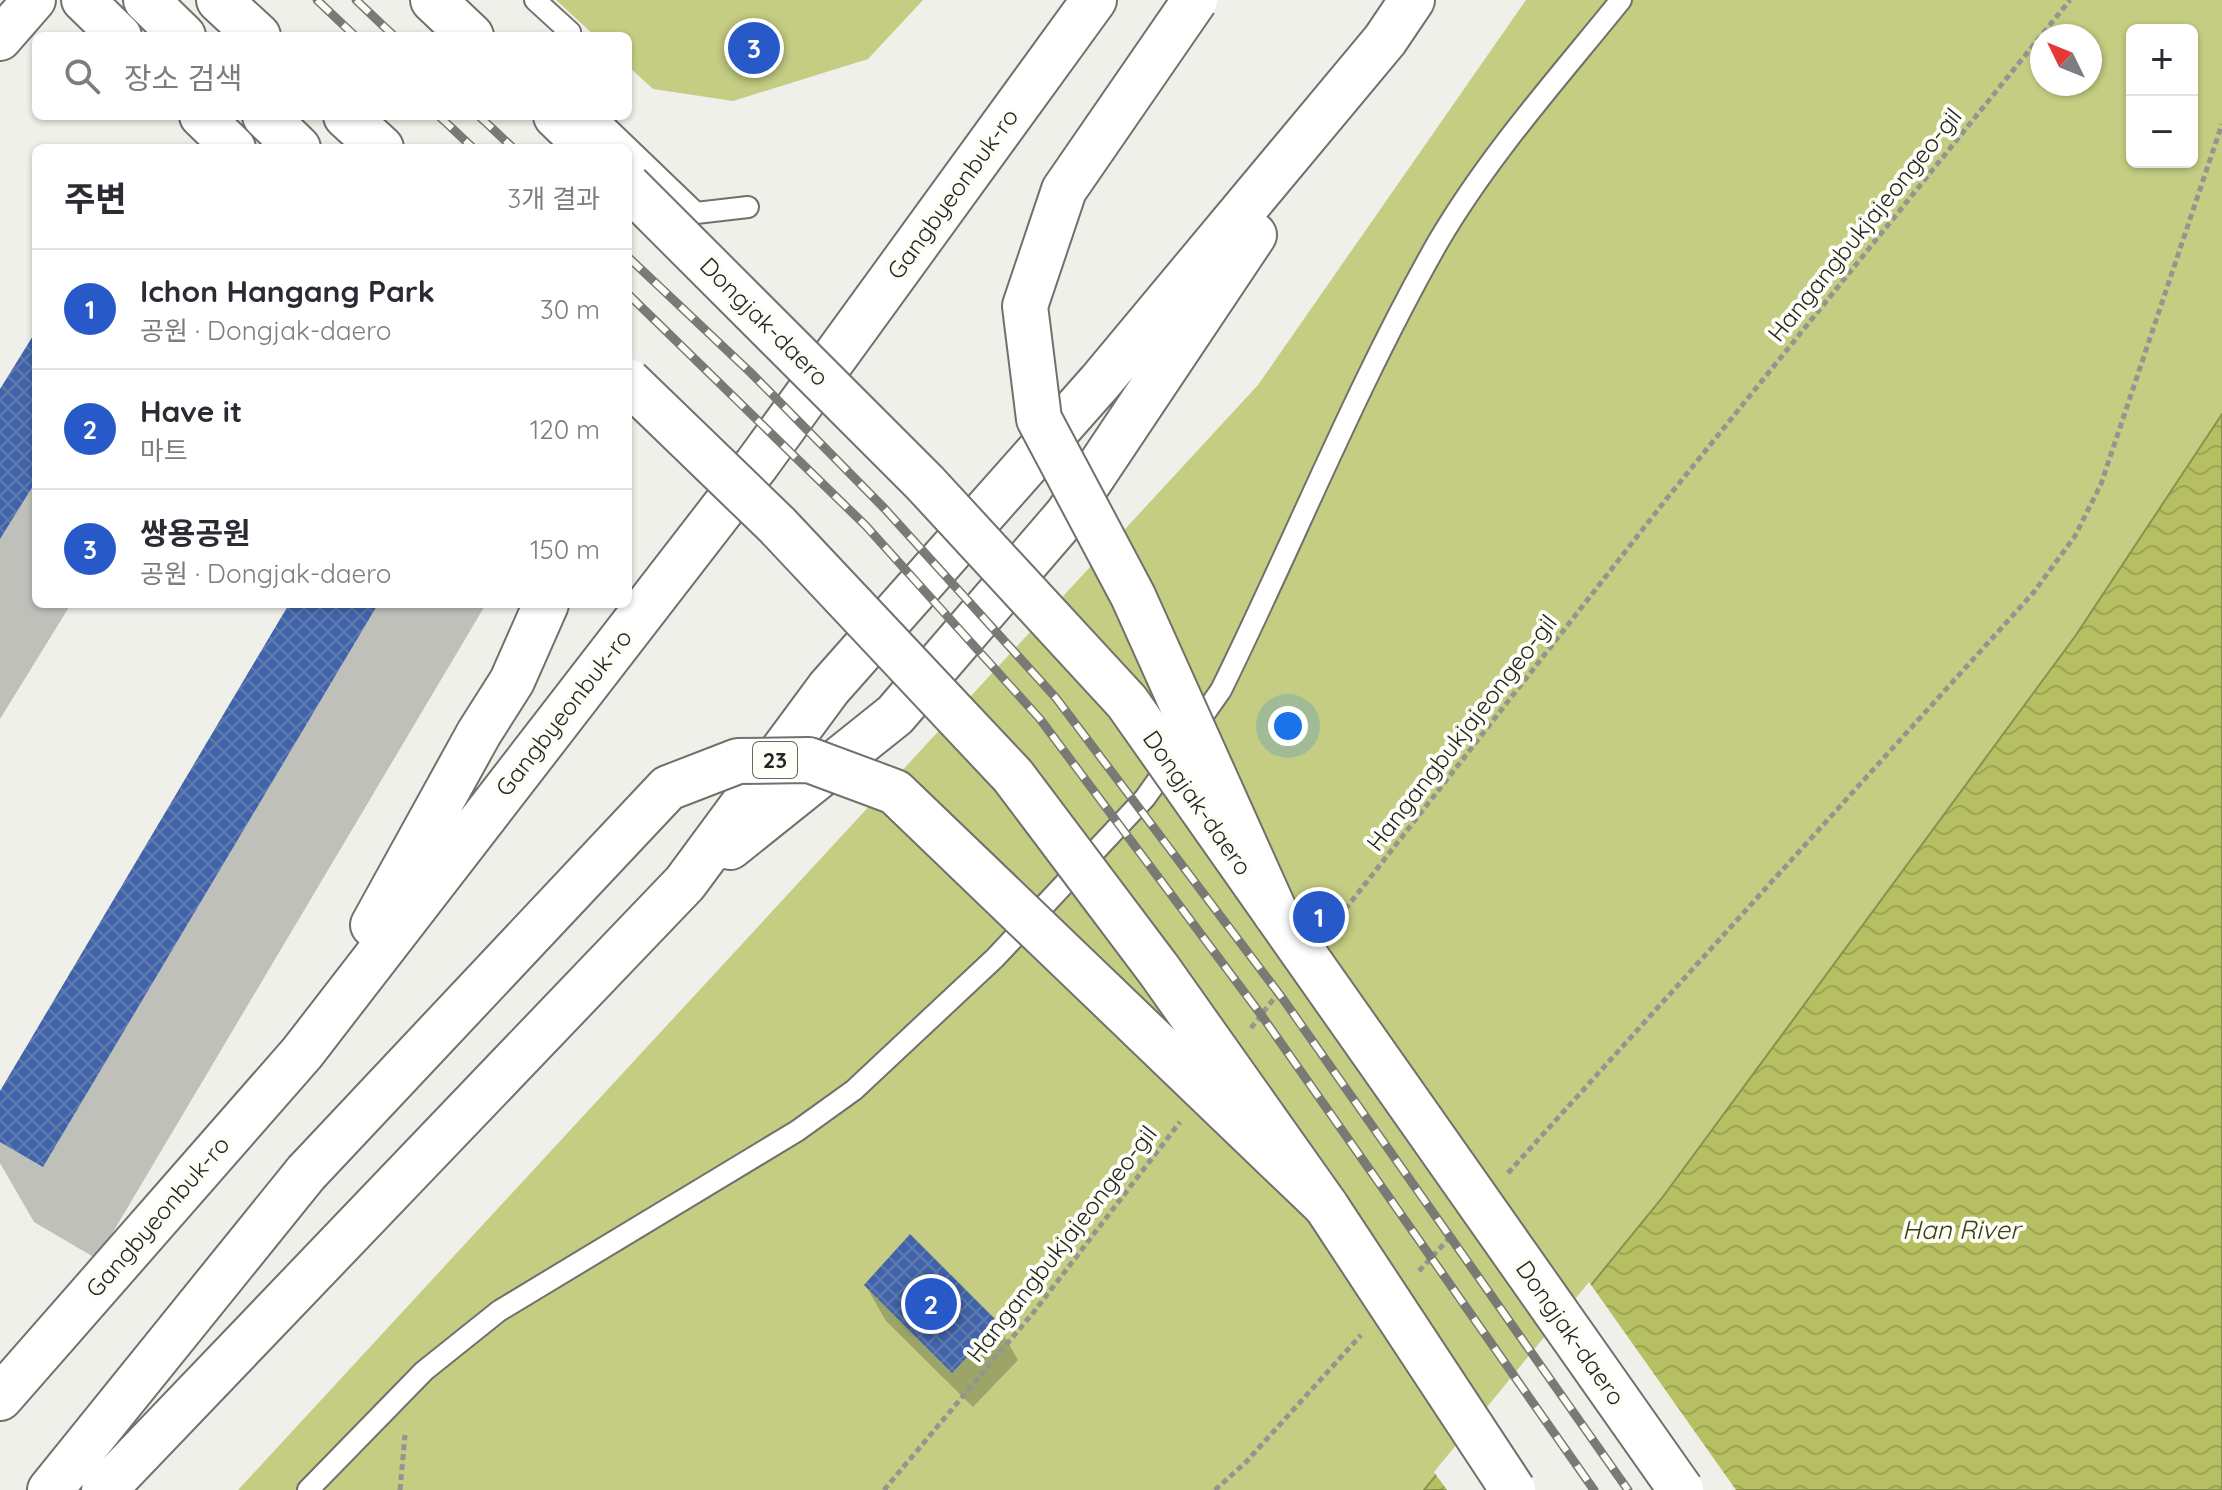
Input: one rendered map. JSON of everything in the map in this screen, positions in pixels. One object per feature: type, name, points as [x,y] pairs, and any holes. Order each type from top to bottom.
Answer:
[{"type":"main road","points":[[146,0],[179,32]]},
{"type":"main road","points":[[219,0],[254,32]]},
{"type":"main road","points":[[433,0],[467,32]]},
{"type":"main road","name":"Gangbyeonbuk-ro","points":[[0,1398],[302,1053],[757,464],[1094,0]]},
{"type":"main road","points":[[1195,0],[1064,190],[1025,306],[1039,419],[1133,596],[1276,914]]},
{"type":"main road","name":"23","points":[[685,883],[895,715],[1067,515],[1412,0]]},
{"type":"main road","name":"23","points":[[104,1490],[685,883],[829,688],[1100,382],[1385,40]]},
{"type":"main road","points":[[269,120],[294,144]]},
{"type":"main road","points":[[350,120],[377,144]]},
{"type":"main road","points":[[560,120],[585,144]]},
{"type":"main road","name":"Dongjak-daero","points":[[632,190],[925,483],[1127,702],[1681,1490]]},
{"type":"main road","points":[[632,385],[777,525],[1013,776],[1159,970],[1326,1206],[1513,1490]]},
{"type":"main road","points":[[302,1053],[479,733],[512,681],[544,608]]},
{"type":"main road","points":[[479,733],[554,635],[567,608]]},
{"type":"main road","points":[[50,1490],[306,1173],[668,788],[738,761],[809,760],[895,792],[1326,1206]]},
{"type":"street","points":[[0,39],[34,0]]},
{"type":"street","points":[[83,0],[116,32]]},
{"type":"street","points":[[205,120],[230,144]]},
{"type":"lane","points":[[535,0],[570,32]]},
{"type":"lane","points":[[308,1490],[459,1339],[499,1311],[797,1131],[854,1090],[995,958],[1145,798],[1221,690],[1382,351],[1439,241],[1525,120],[1621,0]]},
{"type":"lane","points":[[599,120],[624,144]]},
{"type":"lane","points":[[632,152],[696,213],[748,207]]},
{"type":"path","name":"Hangangbukjajeongeo-gil","points":[[1328,932],[1668,497],[2070,0]]},
{"type":"path","points":[[1501,1180],[2034,592],[2075,536],[2101,484],[2222,124]]},
{"type":"path","points":[[1242,1040],[1290,980]]},
{"type":"path","name":"Hangangbukjajeongeo-gil","points":[[884,1490],[1024,1324],[1188,1112]]},
{"type":"path","points":[[1416,1274],[1459,1227]]},
{"type":"path","points":[[1215,1490],[1246,1462],[1363,1333]]},
{"type":"shaded area","points":[[556,0],[923,0],[868,59],[733,101],[653,89],[632,70],[632,32],[591,32]]},
{"type":"shaded area","points":[[1526,0],[2222,0],[2222,414],[2076,635],[1662,1198],[1424,1490],[238,1490],[1258,385]]},
{"type":"water","name":"Han River","points":[[2222,414],[2222,1490],[1424,1490],[1662,1198],[2076,635]]},
{"type":"pier","points":[[1589,1282],[1736,1490],[1447,1490],[1434,1472]]},
{"type":"building","points":[[32,337],[32,487],[0,539],[0,389]]},
{"type":"building","points":[[287,608],[376,608],[43,1167],[0,1142],[0,1091]]},
{"type":"building","points":[[910,1234],[999,1323],[952,1373],[864,1285]]},
{"type":"railway","points":[[317,0],[351,32]]},
{"type":"railway","points":[[356,0],[390,32]]},
{"type":"railway","points":[[443,120],[469,144]]},
{"type":"railway","points":[[483,120],[509,144]]},
{"type":"railway","points":[[632,261],[751,373],[884,508],[1056,698],[1283,999],[1628,1490]]},
{"type":"railway","points":[[632,298],[866,526],[1040,719],[1262,1016],[1594,1490]]},
{"type":"place","name":"쌍용공원","points":[[754,48]]},
{"type":"place","name":"Ichon Hangang Park","points":[[1319,917]]},
{"type":"place","name":"Have it","points":[[931,1304]]}]
